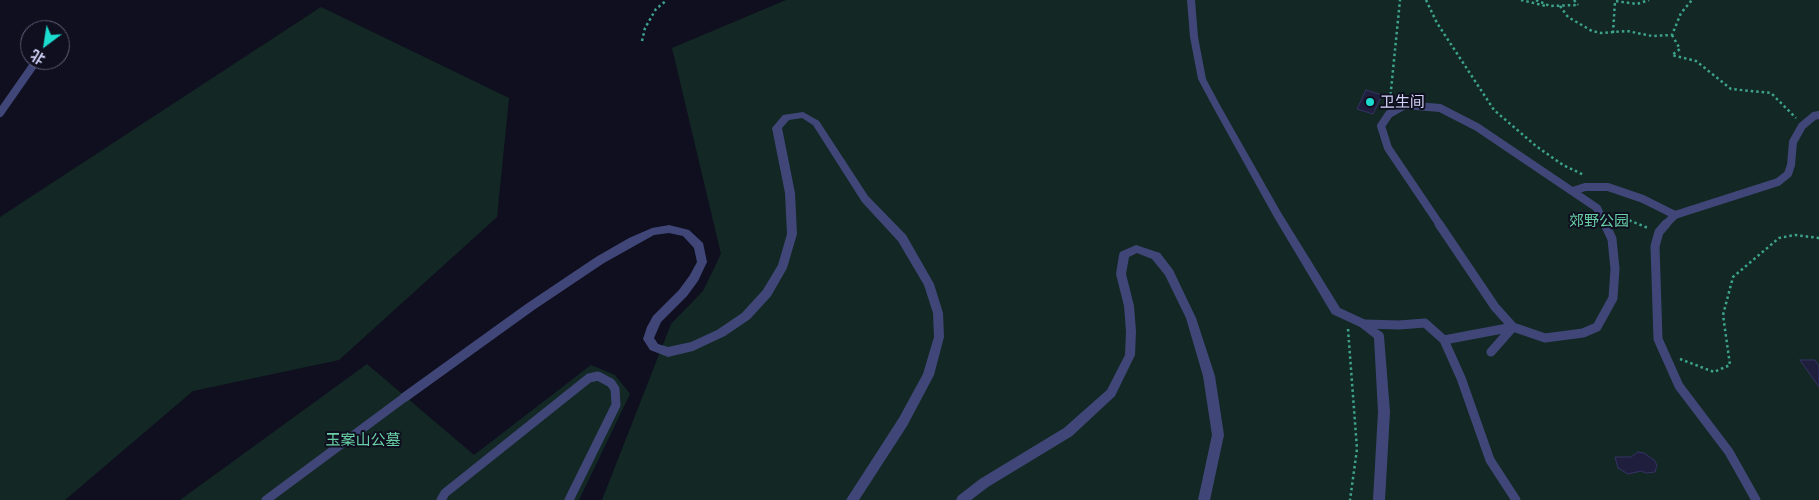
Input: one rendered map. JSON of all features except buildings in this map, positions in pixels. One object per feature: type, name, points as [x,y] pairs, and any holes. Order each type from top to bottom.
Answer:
[{"type":"street","points":[[1191,0],[1194,37],[1202,79],[1277,214],[1336,311],[1364,324],[1379,336],[1384,412],[1379,500]]},
{"type":"street","points":[[405,397],[530,307],[600,260],[633,240],[652,232],[669,229],[686,233],[699,246],[702,262],[684,293],[657,319],[648,339],[654,347],[668,352],[694,346],[721,333],[746,316],[767,293],[783,265],[792,234],[790,193],[777,128],[778,124],[786,117],[803,115],[816,122],[865,199],[902,238],[929,284],[938,313],[939,337],[928,375],[903,422],[852,500]]},
{"type":"street","points":[[962,500],[984,483],[1068,432],[1111,393],[1130,355],[1129,306],[1121,274],[1124,256],[1136,249],[1156,256],[1169,273],[1191,318],[1209,376],[1218,434],[1204,500]]},
{"type":"lane","points":[[0,113],[30,70]]},
{"type":"lane","points":[[1405,104],[1440,108],[1477,127],[1573,191],[1597,208],[1612,238],[1615,269],[1613,298],[1597,327],[1583,333],[1545,338],[1513,327],[1495,308],[1388,148],[1382,126],[1389,114],[1405,104]]},
{"type":"lane","points":[[1756,500],[1729,452],[1679,386],[1658,338],[1655,246],[1659,232],[1675,215],[1778,182],[1788,174],[1792,165],[1793,142],[1802,126],[1814,116],[1819,115]]},
{"type":"lane","points":[[1573,191],[1585,187],[1608,187],[1643,199],[1675,215]]},
{"type":"lane","points":[[1364,324],[1399,325],[1425,323],[1444,340],[1461,378],[1490,460],[1516,500]]},
{"type":"lane","points":[[1444,340],[1513,327]]},
{"type":"lane","points":[[1491,352],[1513,327]]},
{"type":"lane","points":[[441,500],[445,493],[589,378],[598,376],[611,383],[615,389],[616,405],[569,500]]},
{"type":"lane","points":[[266,500],[405,397]]},
{"type":"path","points":[[642,41],[648,22],[656,9],[667,0]]},
{"type":"path","points":[[1389,114],[1400,0]]},
{"type":"path","points":[[1426,0],[1437,23],[1494,110],[1512,128],[1550,155],[1587,177]]},
{"type":"path","points":[[1521,0],[1531,4],[1550,6],[1578,5],[1574,0]]},
{"type":"path","points":[[1536,0],[1550,6]]},
{"type":"path","points":[[1613,33],[1615,2],[1637,4],[1649,0]]},
{"type":"path","points":[[1672,35],[1681,13],[1692,0]]},
{"type":"path","points":[[1560,6],[1568,17],[1592,31],[1613,33],[1627,31],[1652,36],[1672,35]]},
{"type":"path","points":[[1672,35],[1680,49],[1672,55],[1696,61],[1730,89],[1771,93],[1802,126]]},
{"type":"path","points":[[1597,208],[1659,232]]},
{"type":"path","points":[[1664,353],[1714,372],[1730,365],[1723,315],[1733,277],[1779,238],[1795,235],[1819,238]]},
{"type":"path","points":[[1336,311],[1348,329],[1357,439],[1350,500]]},
{"type":"green space","name":"郊野公园","points":[[786,0],[1819,0],[1819,500],[602,500],[671,324],[703,291],[721,254],[672,48]]},
{"type":"green space","points":[[321,7],[509,98],[497,217],[339,360],[193,391],[65,500],[0,500],[0,217]]},
{"type":"green space","name":"玉案山公墓","points":[[367,364],[474,455],[591,365],[615,375],[630,394],[579,500],[180,500]]},
{"type":"place","name":"卫生间","points":[[1370,102]]}]
